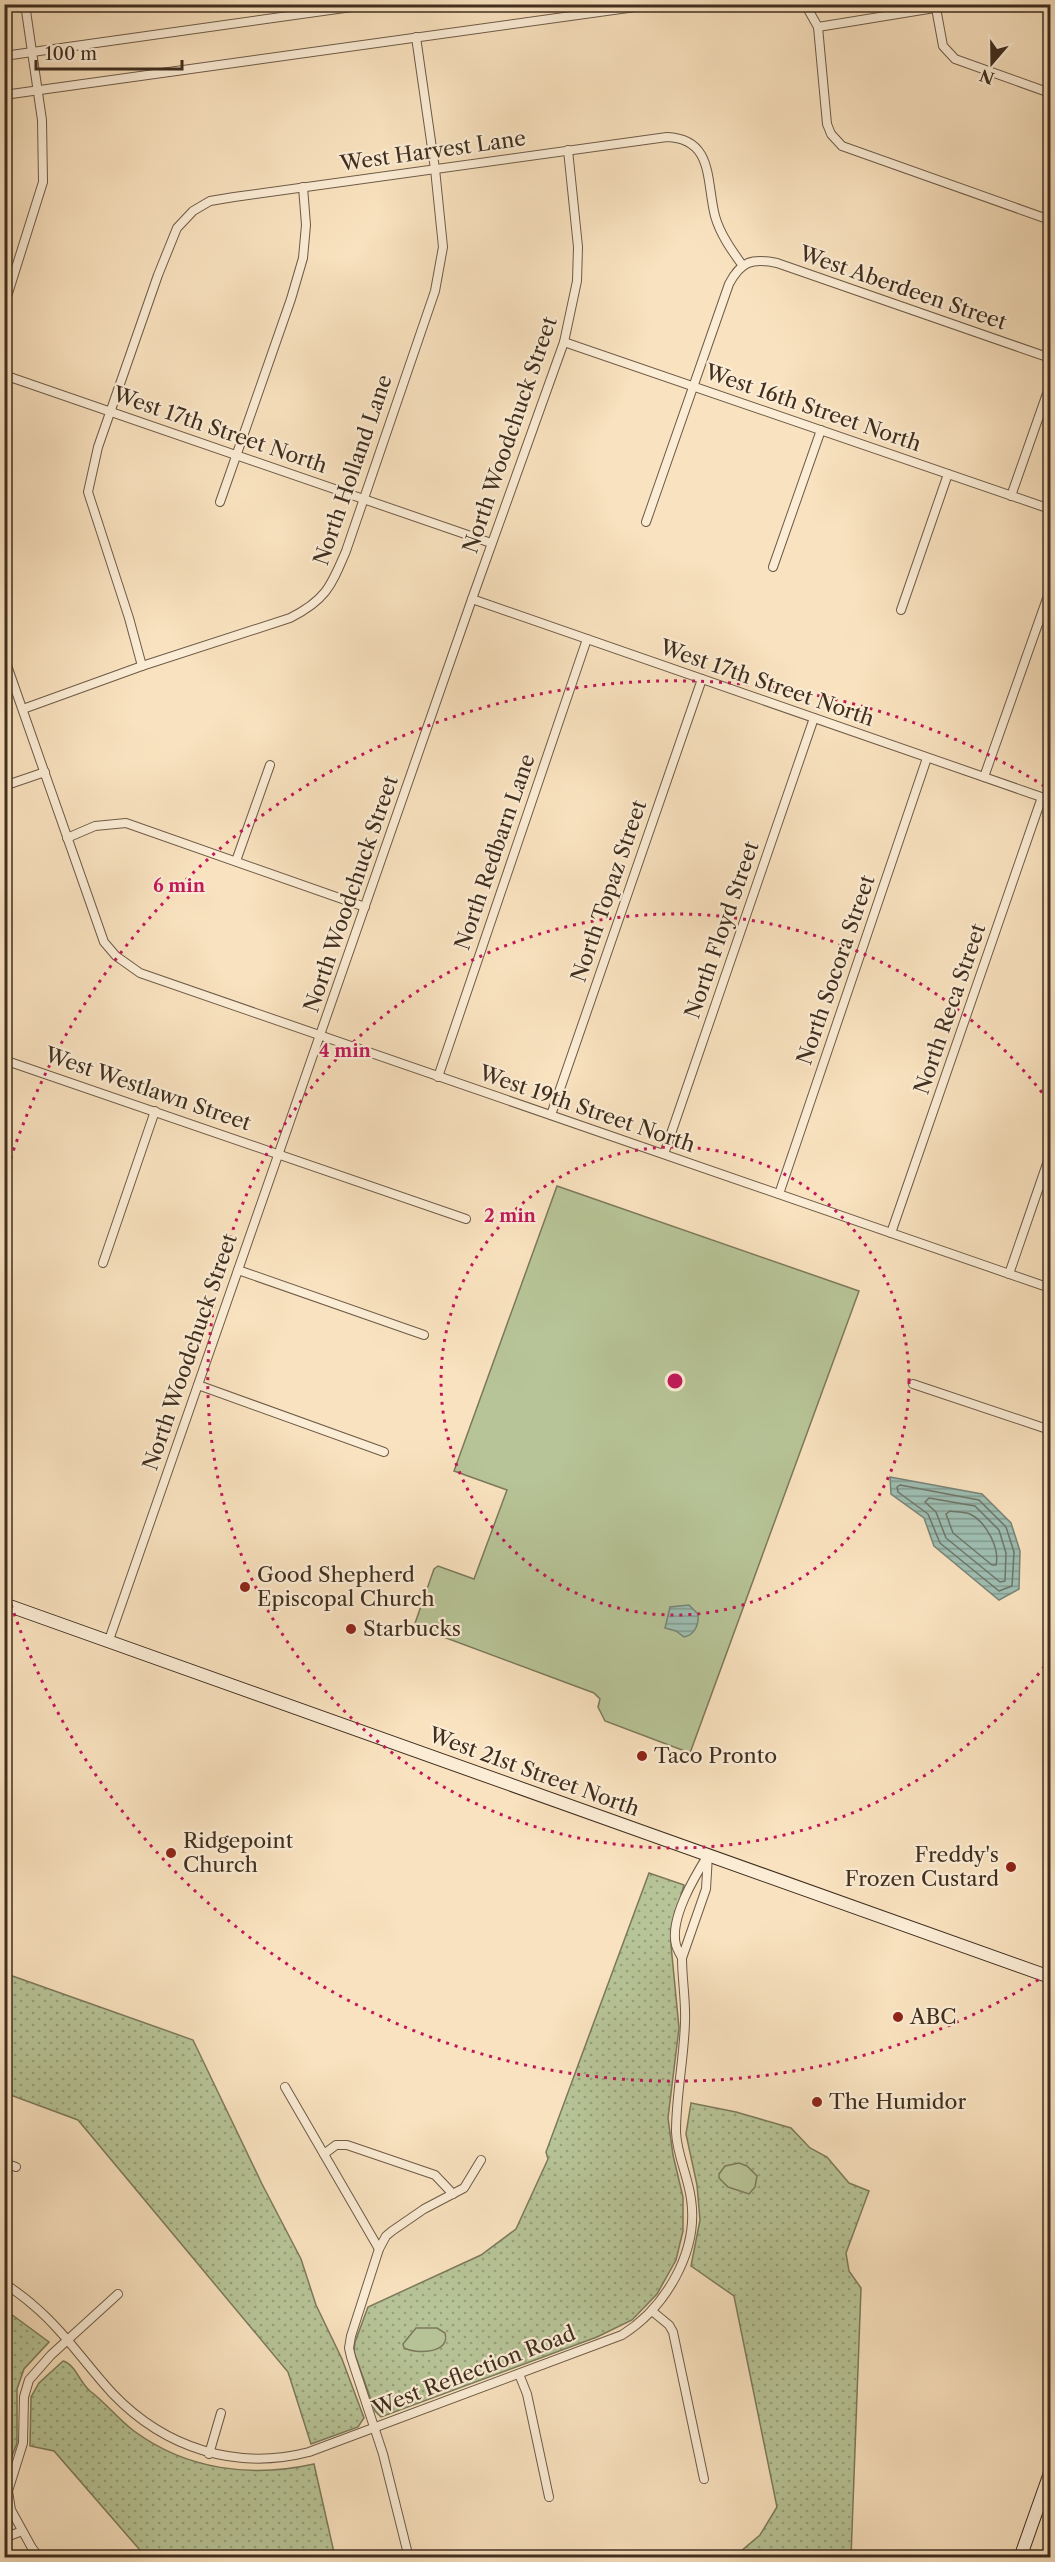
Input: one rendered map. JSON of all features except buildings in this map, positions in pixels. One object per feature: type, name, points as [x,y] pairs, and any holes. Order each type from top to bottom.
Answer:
[{"type":"main road","name":"West 21st Street North","points":[[4,1604],[1050,1977]]},
{"type":"main road","points":[[1020,2558],[1050,2473]]},
{"type":"street","points":[[4,306],[43,182],[42,120],[25,4]]},
{"type":"street","points":[[4,56],[373,4]]},
{"type":"street","points":[[4,95],[657,4]]},
{"type":"street","points":[[805,4],[818,27],[827,124],[831,134],[842,146],[1050,220]]},
{"type":"street","points":[[818,27],[959,4]]},
{"type":"street","points":[[936,8],[943,46],[955,59],[1050,93]]},
{"type":"street","name":"North Holland Lane","points":[[23,709],[142,666],[291,618],[308,609],[329,589],[346,551],[435,291],[442,247],[435,169],[416,37]]},
{"type":"street","name":"West Harvest Lane","points":[[110,411],[177,228],[193,211],[210,201],[568,150],[667,137],[678,138],[691,143],[702,154],[716,217],[722,232],[743,266]]},
{"type":"street","name":"North Woodchuck Street","points":[[109,1640],[472,599],[564,342],[577,281],[578,247],[568,150]]},
{"type":"street","points":[[220,502],[291,299],[303,258],[306,225],[303,187]]},
{"type":"street","name":"West Aberdeen Street","points":[[743,266],[751,261],[777,263],[1050,357]]},
{"type":"street","points":[[646,522],[729,284],[735,272],[743,266]]},
{"type":"street","name":"West 16th Street North","points":[[564,342],[1050,509]]},
{"type":"street","name":"West 17th Street North","points":[[4,375],[492,543]]},
{"type":"street","points":[[1011,496],[1050,385]]},
{"type":"street","points":[[110,411],[98,447],[88,492],[129,618],[142,666]]},
{"type":"street","points":[[773,567],[821,430]]},
{"type":"street","points":[[901,610],[948,474]]},
{"type":"street","points":[[984,777],[1050,590]]},
{"type":"street","name":"West 17th Street North","points":[[472,599],[1046,799]]},
{"type":"street","name":"North Redbarn Lane","points":[[438,1077],[587,639]]},
{"type":"street","points":[[4,657],[67,838],[95,826],[126,824],[365,906]]},
{"type":"street","name":"North Topaz Street","points":[[551,1115],[702,679]]},
{"type":"street","name":"North Floyd Street","points":[[663,1154],[814,718]]},
{"type":"street","name":"North Socora Street","points":[[779,1194],[927,758]]},
{"type":"street","points":[[236,861],[270,765]]},
{"type":"street","points":[[4,786],[45,772]]},
{"type":"street","name":"North Reca Street","points":[[891,1233],[1046,799]]},
{"type":"street","name":"West 19th Street North","points":[[67,838],[104,942],[116,956],[140,973],[1050,1288]]},
{"type":"street","name":"West Westlawn Street","points":[[4,1060],[466,1219]]},
{"type":"street","points":[[103,1263],[155,1111]]},
{"type":"street","points":[[1009,1274],[1050,1155]]},
{"type":"street","points":[[238,1270],[424,1335]]},
{"type":"street","points":[[913,1384],[1050,1430]]},
{"type":"street","points":[[198,1385],[384,1452]]},
{"type":"street","name":"West Reflection Road","points":[[682,1958],[675,1944],[680,1913],[691,1883],[708,1855]]},
{"type":"street","name":"West Reflection Road","points":[[4,2283],[34,2306],[114,2394],[140,2418],[162,2434],[209,2454],[240,2458],[279,2459],[309,2452],[622,2335],[652,2311],[672,2285],[682,2262],[692,2219],[692,2199],[676,2134],[677,2091],[685,2021],[682,1958],[705,1890],[708,1855]]},
{"type":"street","points":[[285,2087],[379,2249]]},
{"type":"street","points":[[324,2154],[336,2145],[347,2145],[435,2175],[453,2194]]},
{"type":"street","points":[[409,2558],[375,2428],[349,2348],[379,2249],[386,2236],[424,2209],[464,2188],[481,2160]]},
{"type":"street","points":[[4,2163],[16,2167]]},
{"type":"street","points":[[40,2558],[11,2510],[8,2491],[23,2443],[24,2397],[29,2380],[51,2355],[68,2342],[118,2294]]},
{"type":"street","points":[[652,2311],[669,2325],[672,2332],[704,2479]]},
{"type":"street","points":[[519,2373],[527,2394],[549,2497]]},
{"type":"street","points":[[209,2454],[221,2413]]},
{"type":"street","points":[[4,2538],[22,2531]]},
{"type":"green space","points":[[557,1186],[859,1291],[690,1753],[605,1721],[598,1707],[600,1699],[594,1693],[414,1626],[434,1569],[438,1566],[474,1579],[507,1490],[454,1471]]},
{"type":"green space","points":[[649,1873],[684,1885],[672,1928],[671,1945],[679,2028],[668,2118],[673,2155],[683,2197],[683,2231],[676,2260],[657,2294],[632,2320],[597,2337],[381,2417],[375,2411],[354,2352],[355,2342],[368,2307],[481,2255],[516,2229],[548,2159],[546,2152]]},
{"type":"green space","points":[[4,1973],[193,2040],[262,2184],[301,2259],[316,2305],[342,2359],[364,2418],[358,2427],[311,2444],[288,2372],[78,2120],[5,2093]]},
{"type":"green space","points":[[691,2103],[736,2112],[791,2128],[810,2148],[827,2157],[849,2183],[869,2191],[846,2253],[849,2271],[861,2288],[851,2557],[734,2557],[760,2535],[777,2507],[734,2296],[691,2266],[700,2220],[697,2185],[686,2134]]},
{"type":"green space","points":[[739,2163],[747,2166],[757,2176],[755,2187],[749,2194],[728,2187],[719,2178],[725,2166]]},
{"type":"green space","points":[[11,2314],[49,2342],[24,2369],[17,2389],[17,2443],[9,2464],[5,2465],[4,2323]]},
{"type":"green space","points":[[416,2328],[437,2328],[445,2333],[443,2345],[431,2351],[404,2348],[403,2344]]},
{"type":"green space","points":[[63,2361],[71,2366],[86,2388],[134,2431],[176,2455],[220,2467],[243,2470],[267,2470],[314,2464],[335,2557],[146,2557],[54,2451],[30,2446],[31,2397],[39,2383]]},
{"type":"water","points":[[890,1477],[982,1494],[1011,1523],[1020,1551],[1019,1589],[999,1600],[934,1546],[924,1518],[891,1494]]},
{"type":"water","points":[[689,1605],[698,1614],[697,1625],[691,1634],[684,1637],[676,1631],[665,1628],[670,1607]]},
{"type":"place","name":"Good Shepherd Episcopal Church","points":[[245,1587]]},
{"type":"place","name":"Starbucks","points":[[351,1629]]},
{"type":"place","name":"Taco Pronto","points":[[642,1756]]},
{"type":"place","name":"Ridgepoint Church","points":[[171,1853]]},
{"type":"place","name":"Freddy's Frozen Custard","points":[[1011,1867]]},
{"type":"place","name":"ABC","points":[[898,2017]]},
{"type":"place","name":"The Humidor","points":[[817,2102]]}]
